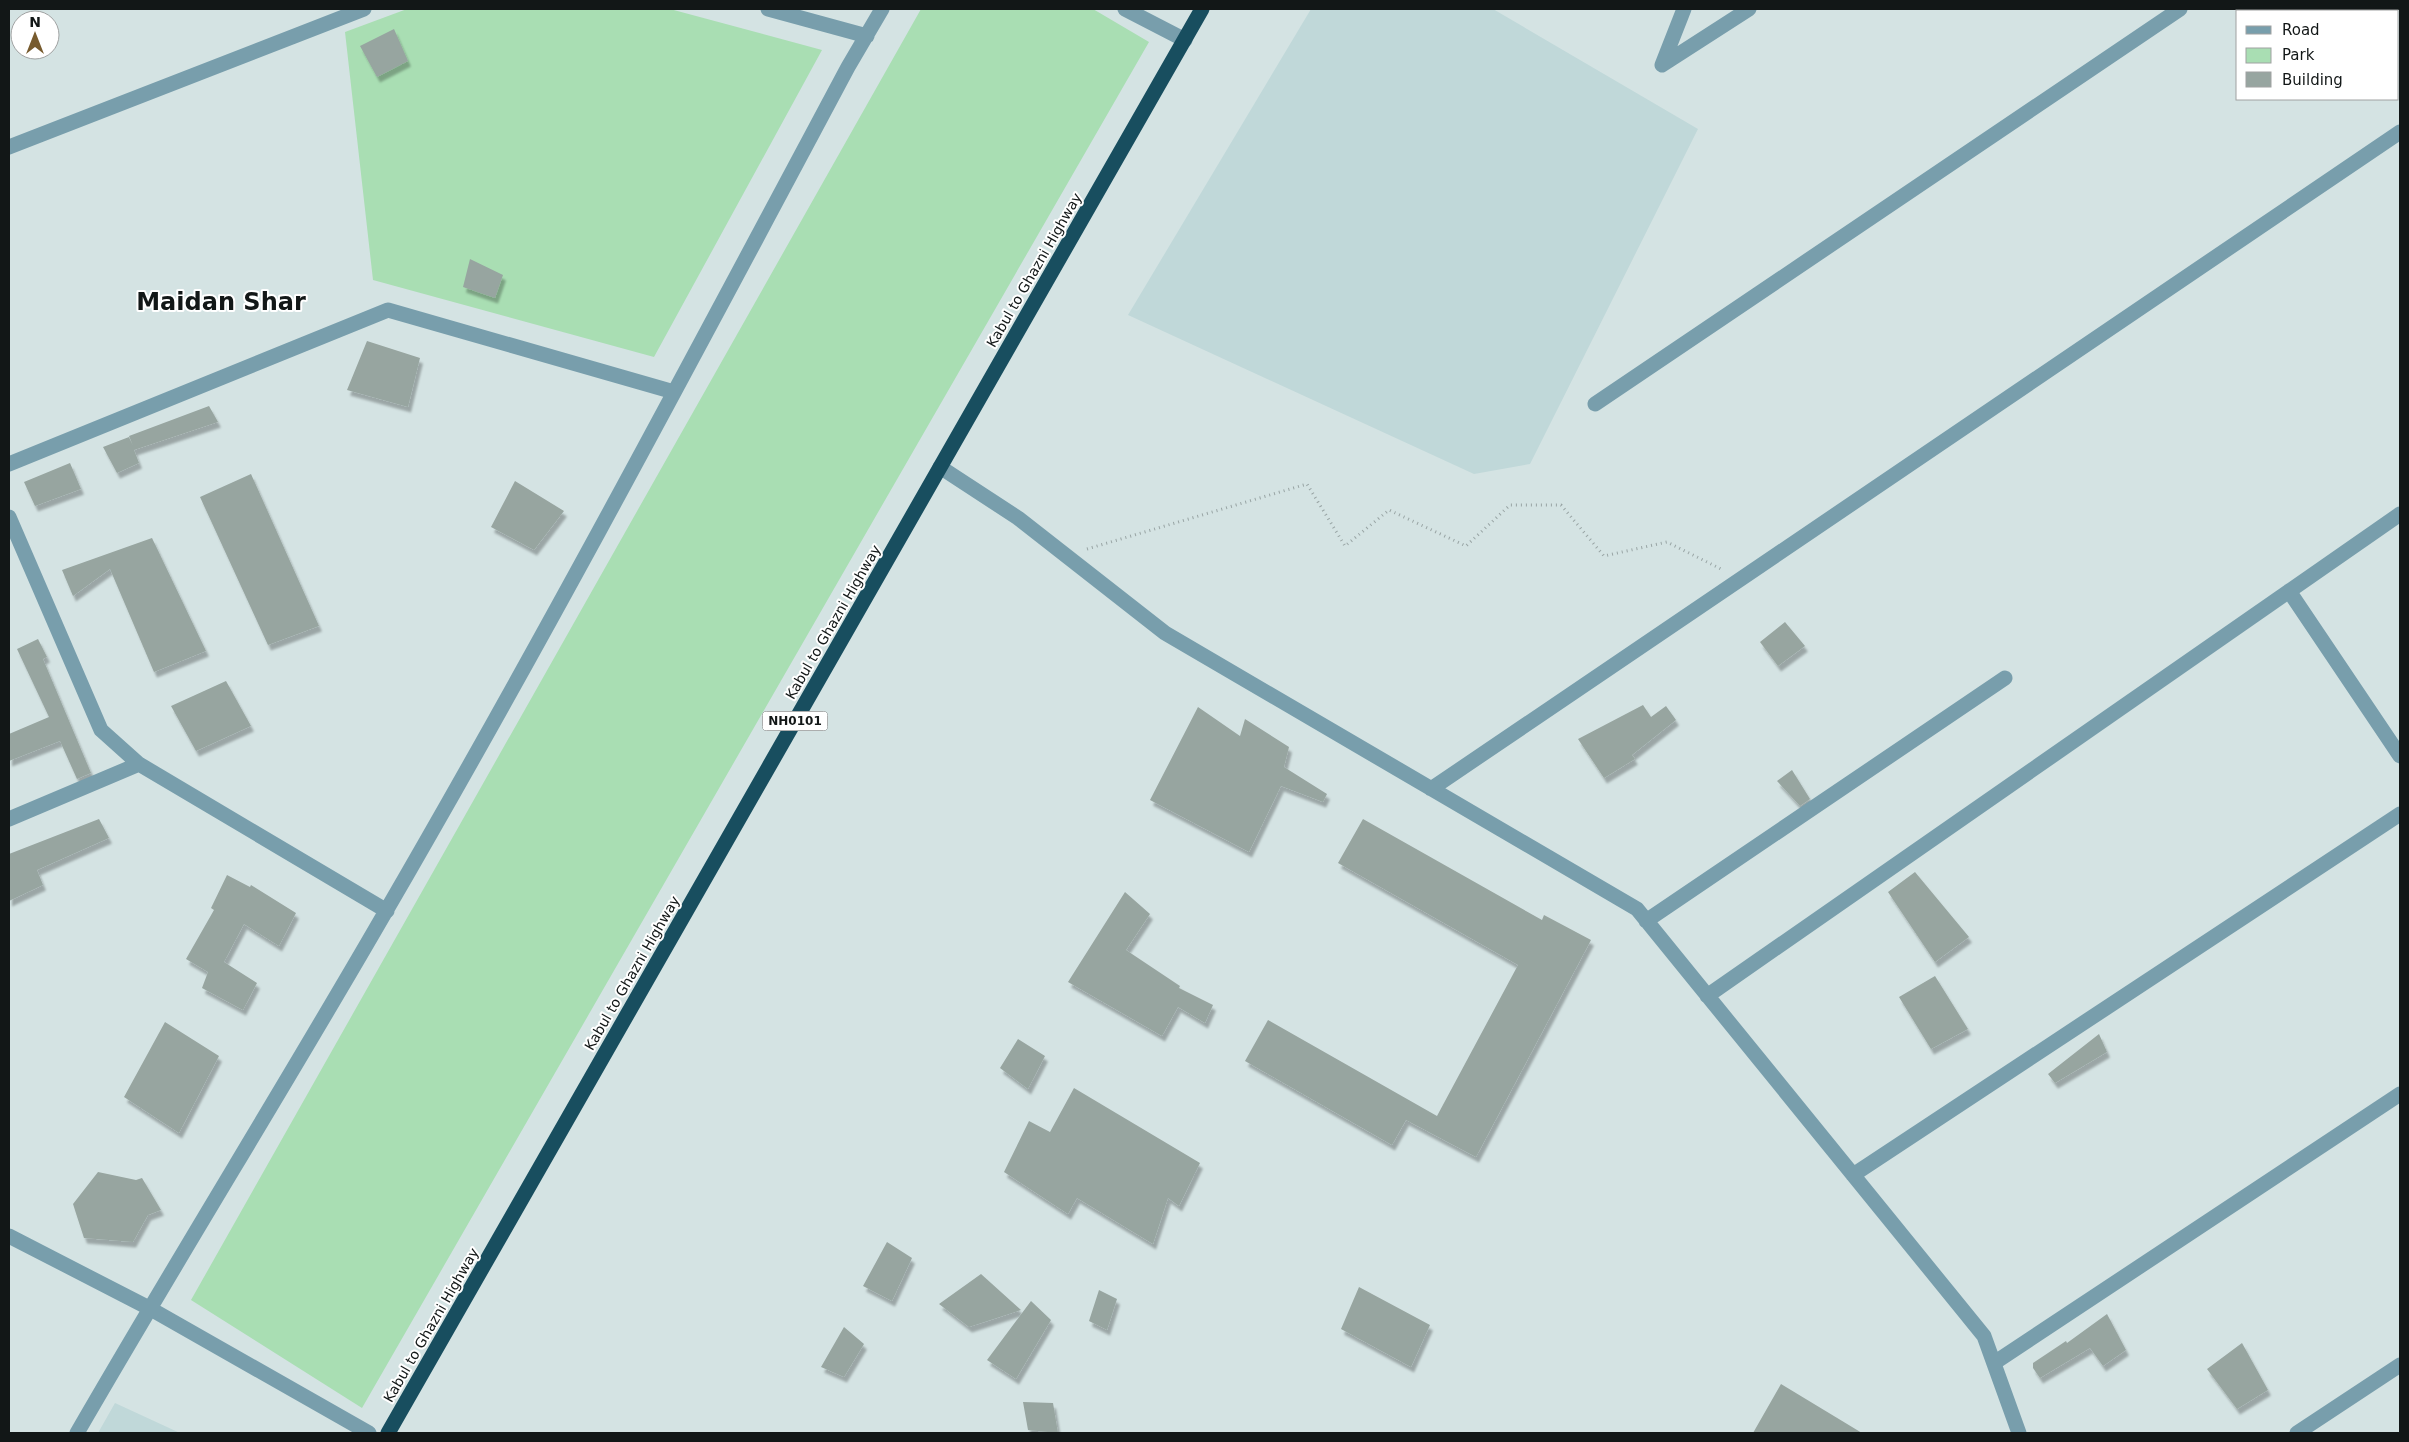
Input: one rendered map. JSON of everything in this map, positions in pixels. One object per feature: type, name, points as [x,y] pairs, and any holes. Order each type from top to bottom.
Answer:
[{"type":"highway","name":"Kabul to Ghazni Highway","points":[[388,1433],[1202,9]]},
{"type":"street","points":[[9,147],[364,9]]},
{"type":"street","points":[[768,9],[867,36]]},
{"type":"street","points":[[77,1433],[149,1308],[387,911],[615,504],[848,67],[882,9]]},
{"type":"street","points":[[1125,9],[1184,40]]},
{"type":"street","points":[[1684,9],[1662,65],[1749,9]]},
{"type":"street","points":[[1595,404],[2180,9]]},
{"type":"street","points":[[1431,789],[2400,132]]},
{"type":"street","points":[[9,464],[388,310],[674,392]]},
{"type":"street","points":[[940,467],[1018,518],[1165,634],[1636,909],[1984,1336],[2019,1433]]},
{"type":"street","points":[[1707,996],[2400,514]]},
{"type":"street","points":[[9,517],[101,730],[140,764],[387,911]]},
{"type":"street","points":[[2289,592],[2400,756]]},
{"type":"street","points":[[1646,921],[2005,678]]},
{"type":"street","points":[[9,819],[140,764]]},
{"type":"street","points":[[1853,1175],[2400,814]]},
{"type":"street","points":[[1994,1363],[2400,1094]]},
{"type":"street","points":[[9,1236],[149,1308],[369,1433]]},
{"type":"street","points":[[2297,1433],[2400,1365]]},
{"type":"path","points":[[1067,555],[1307,484],[1345,546],[1389,510],[1466,546],[1510,505],[1561,505],[1604,556],[1667,542],[1741,579]]},
{"type":"shaded area","points":[[1311,9],[1493,9],[1698,129],[1530,464],[1474,474],[1128,315]]},
{"type":"shaded area","points":[[115,1403],[180,1433],[98,1433]]},
{"type":"green space","points":[[407,9],[670,9],[822,50],[654,357],[373,280],[345,32]]},
{"type":"green space","points":[[921,9],[1093,9],[1149,42],[362,1408],[191,1300]]},
{"type":"building","points":[[394,29],[408,61],[377,77],[360,46]]},
{"type":"building","points":[[470,259],[503,275],[495,298],[463,287]]},
{"type":"building","points":[[367,341],[420,358],[408,407],[347,390]]},
{"type":"building","points":[[209,406],[218,422],[134,450],[139,463],[117,473],[103,447],[129,437],[133,446],[129,436]]},
{"type":"building","points":[[70,463],[81,489],[35,506],[24,482]]},
{"type":"building","points":[[251,474],[319,626],[268,645],[200,497]]},
{"type":"building","points":[[515,481],[564,511],[534,550],[491,527]]},
{"type":"building","points":[[152,538],[206,651],[154,672],[110,569],[73,596],[62,570]]},
{"type":"building","points":[[1785,622],[1805,646],[1778,666],[1760,642]]},
{"type":"building","points":[[38,639],[47,657],[43,659],[91,773],[77,779],[60,741],[9,761],[9,734],[49,717],[17,649]]},
{"type":"building","points":[[226,681],[251,726],[196,751],[171,706]]},
{"type":"building","points":[[1643,705],[1651,717],[1666,706],[1676,720],[1632,755],[1635,759],[1604,778],[1578,739]]},
{"type":"building","points":[[1198,707],[1240,736],[1245,719],[1289,747],[1284,767],[1327,794],[1323,802],[1281,786],[1249,852],[1150,800]]},
{"type":"building","points":[[1792,770],[1810,799],[1800,806],[1777,781]]},
{"type":"building","points":[[99,819],[109,838],[37,870],[43,885],[9,901],[9,854]]},
{"type":"building","points":[[1363,819],[1542,920],[1544,915],[1591,940],[1476,1157],[1406,1120],[1392,1145],[1245,1061],[1268,1020],[1437,1116],[1518,965],[1338,863]]},
{"type":"building","points":[[1915,872],[1969,937],[1935,962],[1888,892]]},
{"type":"building","points":[[227,875],[250,887],[251,885],[296,913],[279,946],[244,924],[224,962],[257,983],[243,1010],[202,988],[208,972],[186,959],[214,910],[211,908]]},
{"type":"building","points":[[1125,892],[1150,914],[1126,950],[1180,986],[1179,988],[1213,1005],[1205,1023],[1178,1007],[1162,1036],[1068,982]]},
{"type":"building","points":[[1935,976],[1968,1029],[1931,1049],[1899,997]]},
{"type":"building","points":[[165,1022],[219,1056],[179,1133],[124,1097]]},
{"type":"building","points":[[2099,1034],[2107,1052],[2055,1083],[2048,1074]]},
{"type":"building","points":[[1018,1039],[1045,1056],[1028,1089],[1000,1068]]},
{"type":"building","points":[[1074,1088],[1200,1163],[1179,1206],[1168,1198],[1153,1244],[1077,1198],[1068,1214],[1004,1172],[1029,1121],[1050,1132]]},
{"type":"building","points":[[98,1172],[136,1180],[142,1178],[161,1210],[148,1215],[133,1242],[84,1238],[73,1204]]},
{"type":"building","points":[[887,1242],[912,1258],[892,1301],[863,1286]]},
{"type":"building","points":[[981,1274],[1021,1310],[969,1327],[939,1304]]},
{"type":"building","points":[[1359,1287],[1430,1325],[1411,1367],[1341,1329]]},
{"type":"building","points":[[1099,1290],[1117,1299],[1107,1330],[1089,1321]]},
{"type":"building","points":[[1031,1301],[1051,1320],[1016,1379],[987,1360]]},
{"type":"building","points":[[2107,1314],[2126,1350],[2103,1366],[2090,1348],[2040,1378],[2033,1368],[2033,1363],[2066,1341],[2067,1343]]},
{"type":"building","points":[[844,1327],[864,1344],[844,1377],[821,1367]]},
{"type":"building","points":[[2242,1343],[2268,1390],[2237,1409],[2207,1369]]},
{"type":"building","points":[[1781,1384],[1862,1433],[1753,1433]]},
{"type":"building","points":[[1023,1402],[1053,1403],[1058,1433],[1028,1430]]},
{"type":"district","name":"Maidan Shar","points":[[221,302]]}]
